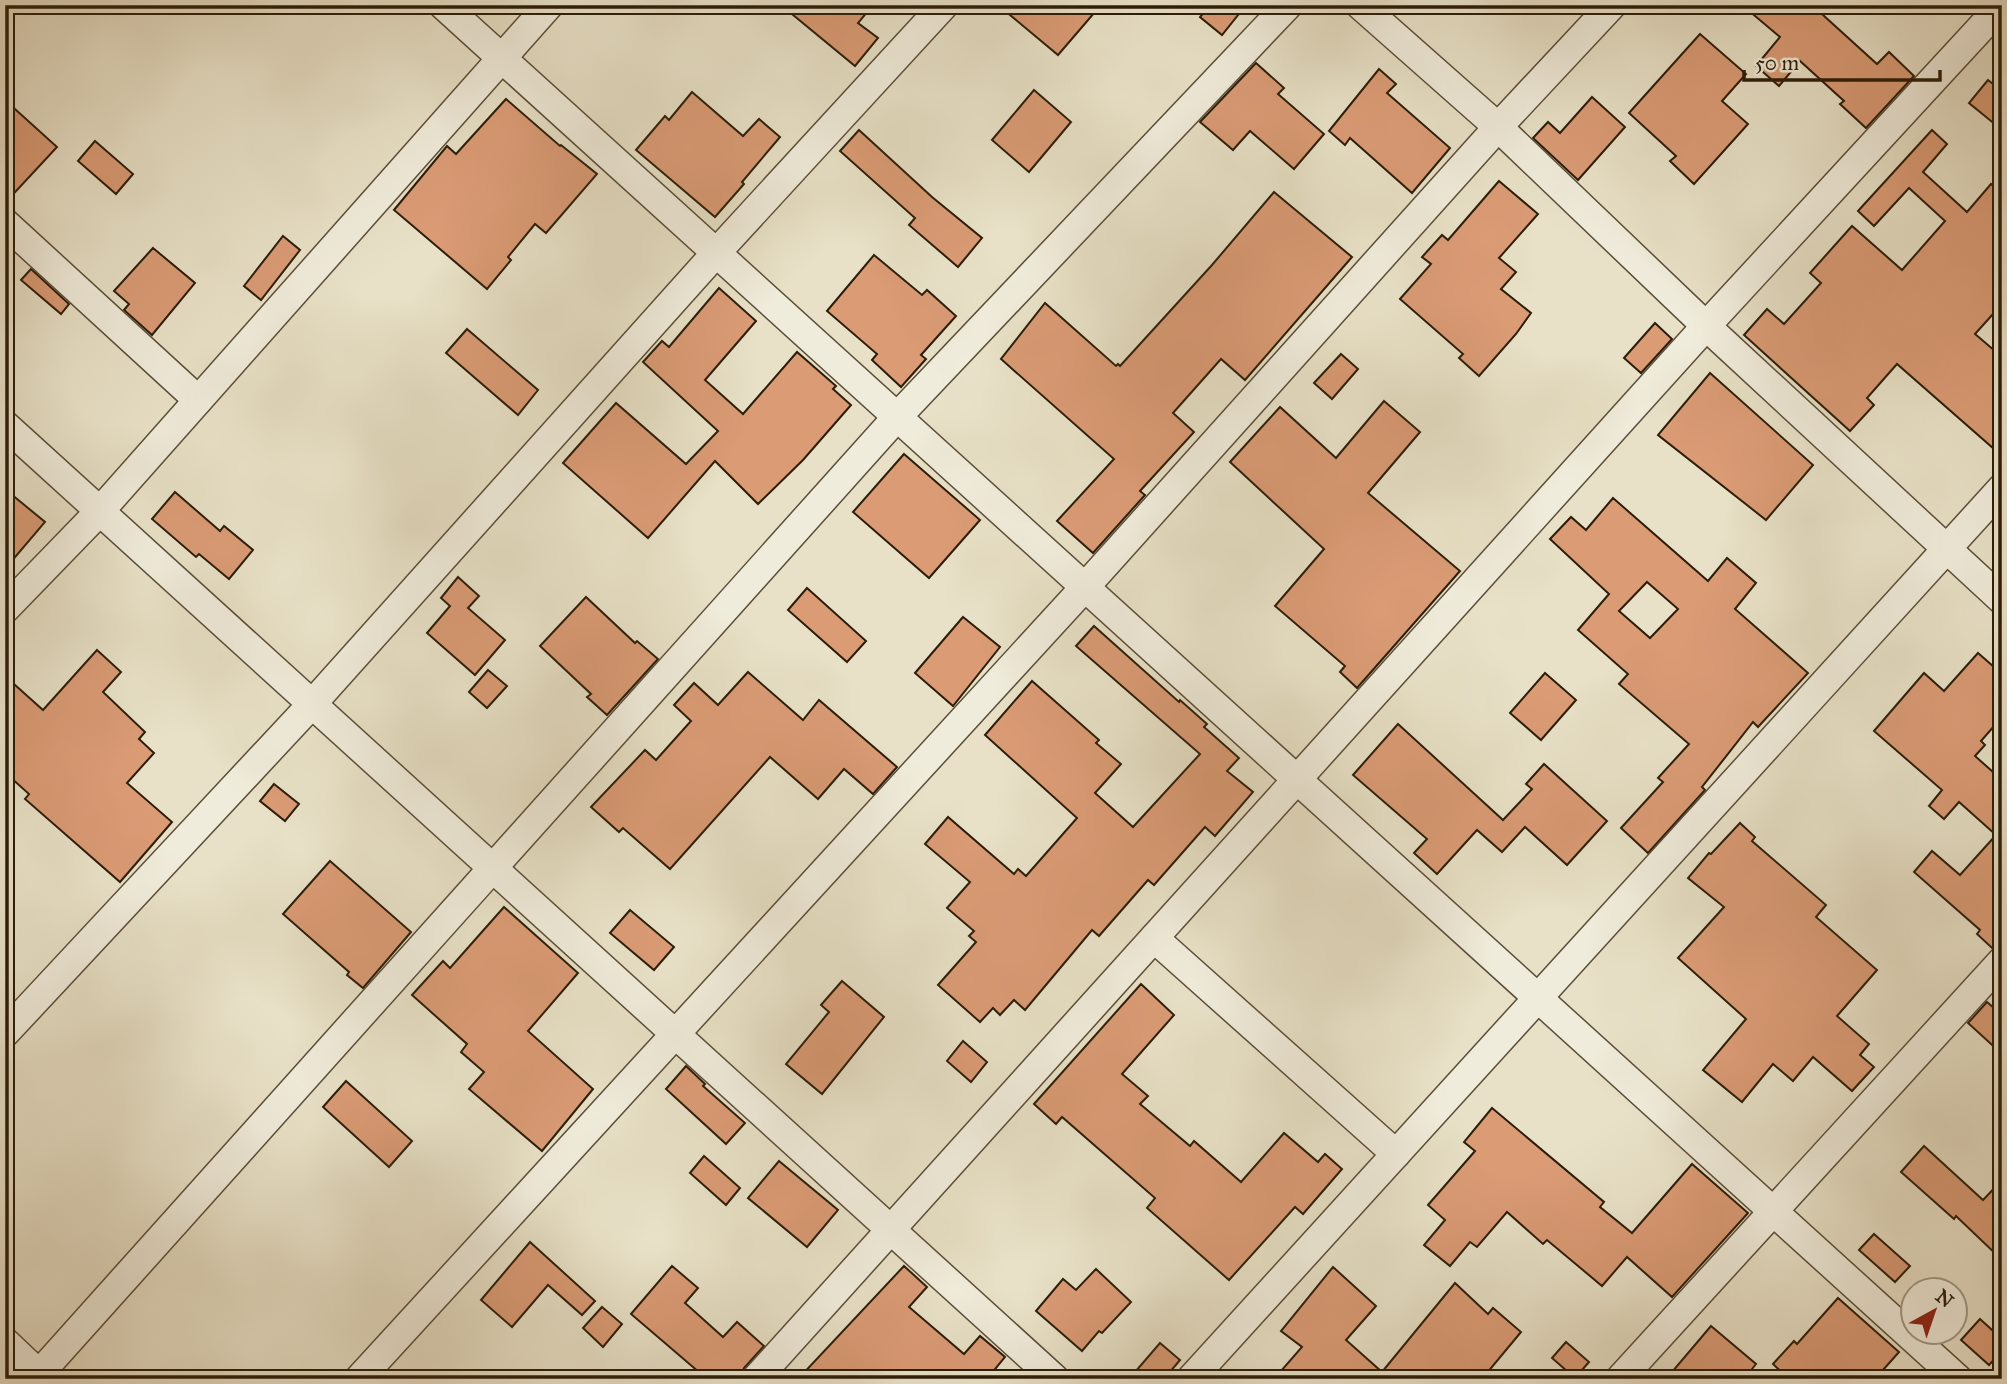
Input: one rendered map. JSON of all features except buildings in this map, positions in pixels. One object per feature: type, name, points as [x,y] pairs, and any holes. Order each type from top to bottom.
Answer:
[{"type":"street","points":[[443,5],[1958,1379]]},
{"type":"street","points":[[5,609],[100,511],[550,5]]},
{"type":"street","points":[[5,1033],[312,704],[716,253],[944,5]]},
{"type":"street","points":[[5,1342],[41,1376],[897,417],[1288,5]]},
{"type":"street","points":[[1360,5],[1498,127],[1706,326],[2002,600]]},
{"type":"street","points":[[359,1379],[1085,587],[1498,127],[1612,5]]},
{"type":"street","points":[[756,1379],[1706,326],[2001,5]]},
{"type":"street","points":[[5,223],[198,400]]},
{"type":"street","points":[[5,425],[1055,1379]]},
{"type":"street","points":[[1191,1379],[2002,488]]},
{"type":"street","points":[[1154,938],[1396,1154]]},
{"type":"street","points":[[1620,1379],[2002,961]]}]
